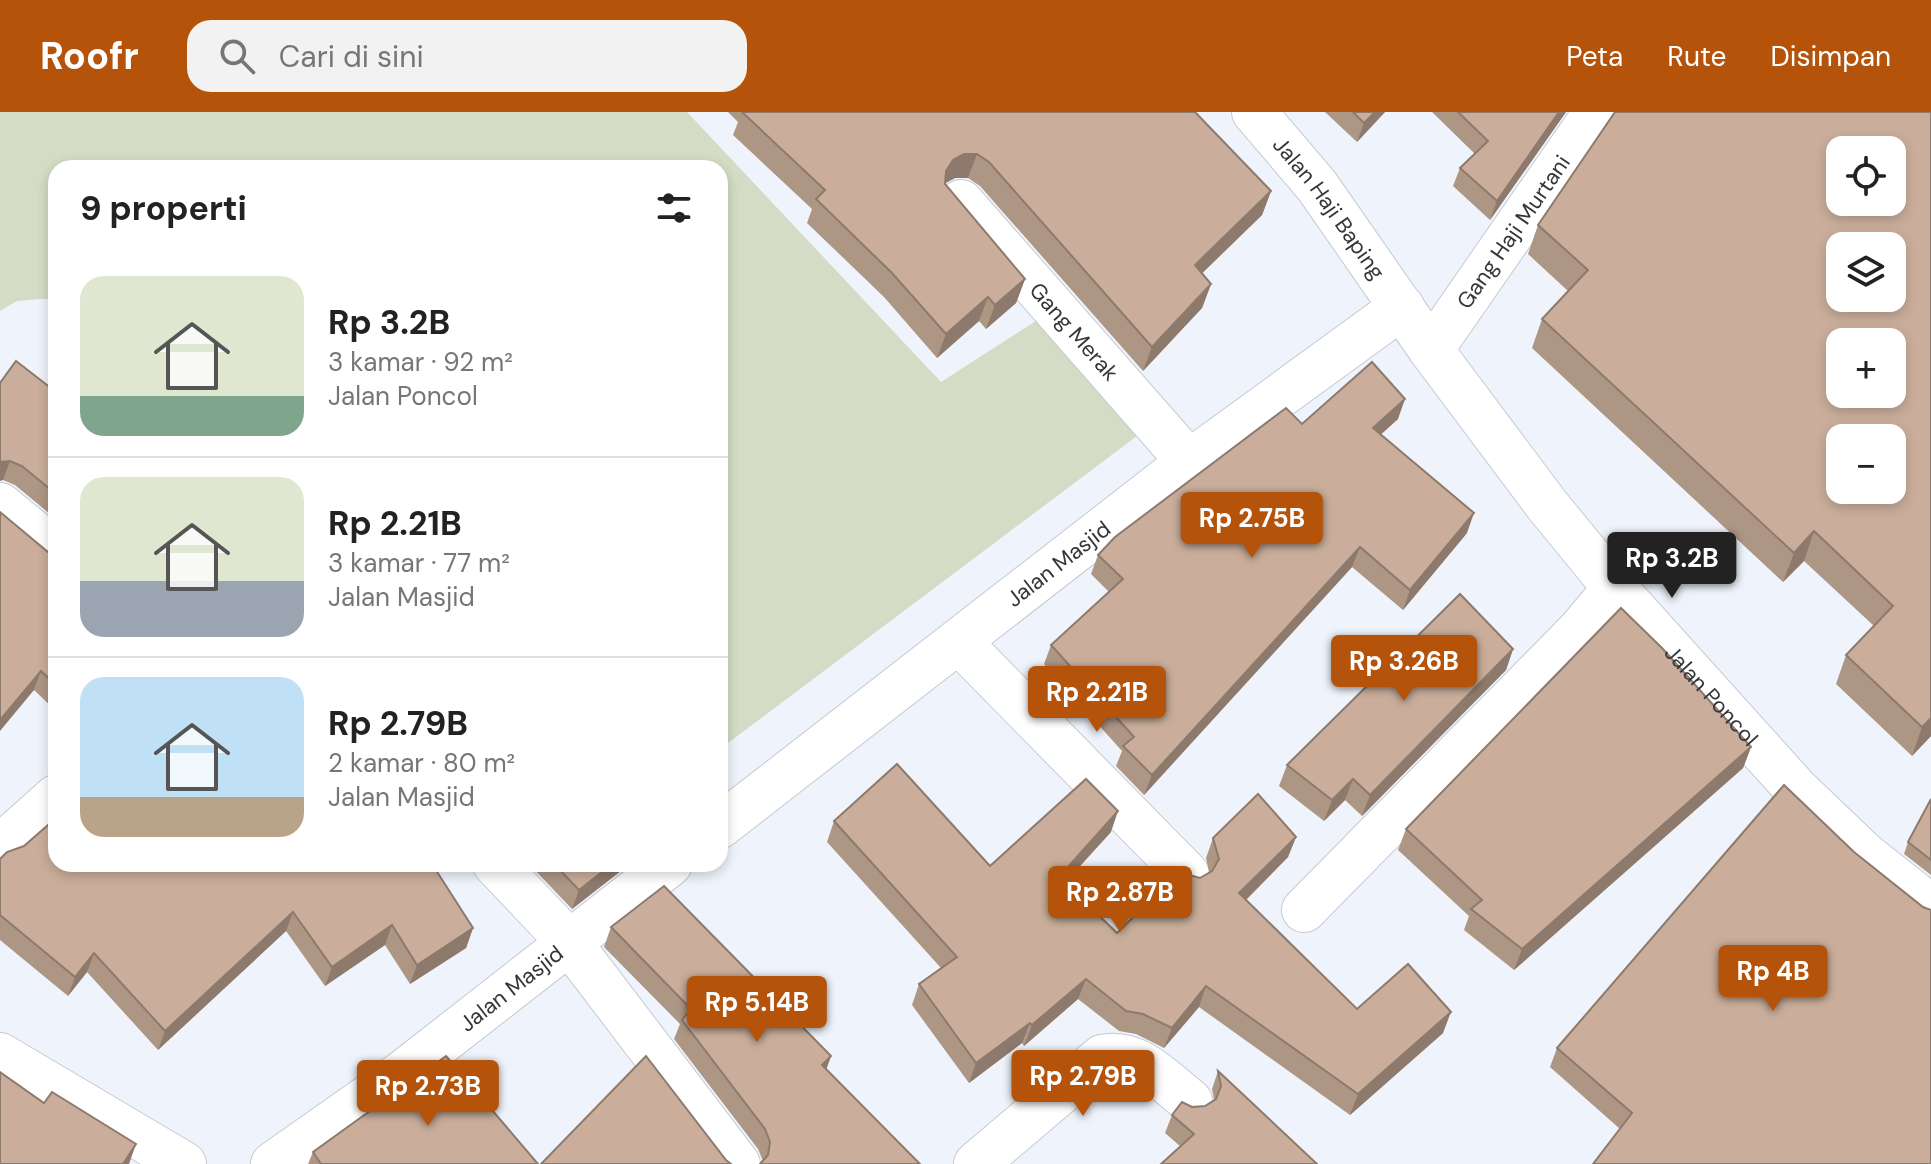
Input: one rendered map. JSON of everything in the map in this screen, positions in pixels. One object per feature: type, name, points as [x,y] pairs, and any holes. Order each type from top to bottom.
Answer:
[{"type":"street","name":"Gang Haji Murtani","points":[[1431,350],[1596,112]]},
{"type":"street","name":"Jalan Haji Baping","points":[[1265,116],[1402,307]]},
{"type":"street","name":"Gang Merak","points":[[961,202],[1189,462]]},
{"type":"street","name":"Jalan Poncol","points":[[1402,307],[1547,505],[1615,588],[1797,790],[1864,854],[1931,907]]},
{"type":"street","name":"Jalan Masjid","points":[[728,820],[1189,462],[1402,307]]},
{"type":"street","points":[[0,505],[48,544]]},
{"type":"street","points":[[1304,910],[1579,631],[1615,588]]},
{"type":"street","points":[[959,642],[1187,874]]},
{"type":"street","points":[[0,847],[48,804]]},
{"type":"street","points":[[503,872],[569,942],[738,1164]]},
{"type":"street","name":"Jalan Masjid","points":[[273,1164],[401,1074],[660,872]]},
{"type":"street","points":[[976,1164],[1102,1057],[1115,1054],[1132,1057],[1190,1101]]},
{"type":"street","points":[[0,1055],[184,1164]]},
{"type":"green space","points":[[0,112],[687,112],[941,382],[1039,319],[1141,433],[728,743],[728,160],[48,160],[48,299],[17,301],[0,311]]},
{"type":"building","points":[[742,112],[1195,112],[1271,191],[1195,265],[1211,284],[1152,347],[989,162],[977,154],[964,154],[953,160],[946,171],[945,184],[1025,279],[995,305],[988,297],[946,334],[892,273],[816,199],[825,190]]},
{"type":"building","points":[[1353,112],[1375,112],[1364,123]]},
{"type":"building","points":[[1458,112],[1559,112],[1497,201],[1460,168],[1488,141]]},
{"type":"building","points":[[1615,112],[1931,112],[1931,718],[1922,727],[1846,655],[1893,606],[1814,531],[1794,553],[1542,319],[1588,270],[1538,225]]},
{"type":"building","points":[[16,361],[48,386],[48,487],[22,466],[10,461],[0,462],[0,383]]},
{"type":"building","points":[[1372,362],[1405,399],[1373,428],[1474,513],[1410,590],[1360,547],[1152,775],[1123,746],[1134,737],[1051,645],[1123,579],[1098,555],[1115,537],[1286,408],[1302,424]]},
{"type":"building","points":[[0,512],[48,552],[48,678],[41,671],[0,720]]},
{"type":"building","points":[[1460,594],[1513,649],[1370,795],[1353,779],[1332,800],[1287,765]]},
{"type":"building","points":[[1621,608],[1662,648],[1751,747],[1522,949],[1471,909],[1482,900],[1406,829]]},
{"type":"building","points":[[897,764],[990,866],[1086,779],[1118,811],[1059,877],[1117,933],[1179,872],[1200,878],[1212,871],[1219,859],[1213,838],[1258,794],[1296,837],[1239,893],[1357,1009],[1408,964],[1451,1012],[1358,1094],[1206,986],[1172,1028],[1143,1014],[1126,1011],[1086,979],[1032,1025],[1030,1023],[976,1063],[919,984],[957,957],[834,821]]},
{"type":"building","points":[[1784,785],[1854,852],[1923,907],[1931,910],[1931,1164],[1593,1164],[1632,1113],[1557,1048]]},
{"type":"building","points":[[1931,799],[1931,860],[1908,842]]},
{"type":"building","points":[[48,825],[48,872],[437,872],[473,928],[417,965],[392,925],[332,967],[293,912],[165,1031],[94,953],[75,977],[0,915],[0,859],[7,852],[24,846]]},
{"type":"building","points":[[562,872],[602,872],[579,890]]},
{"type":"building","points":[[664,886],[831,1056],[822,1065],[920,1164],[760,1164],[768,1155],[770,1142],[765,1129],[682,1020],[691,1009],[611,927]]},
{"type":"building","points":[[446,1056],[538,1164],[321,1164],[313,1152]]},
{"type":"building","points":[[646,1056],[731,1164],[541,1164]]},
{"type":"building","points":[[1218,1071],[1317,1164],[1161,1164],[1194,1134],[1172,1115],[1182,1102],[1192,1107],[1205,1106],[1216,1099],[1221,1086]]},
{"type":"building","points":[[0,1072],[44,1103],[52,1092],[136,1144],[123,1164],[0,1164]]}]
